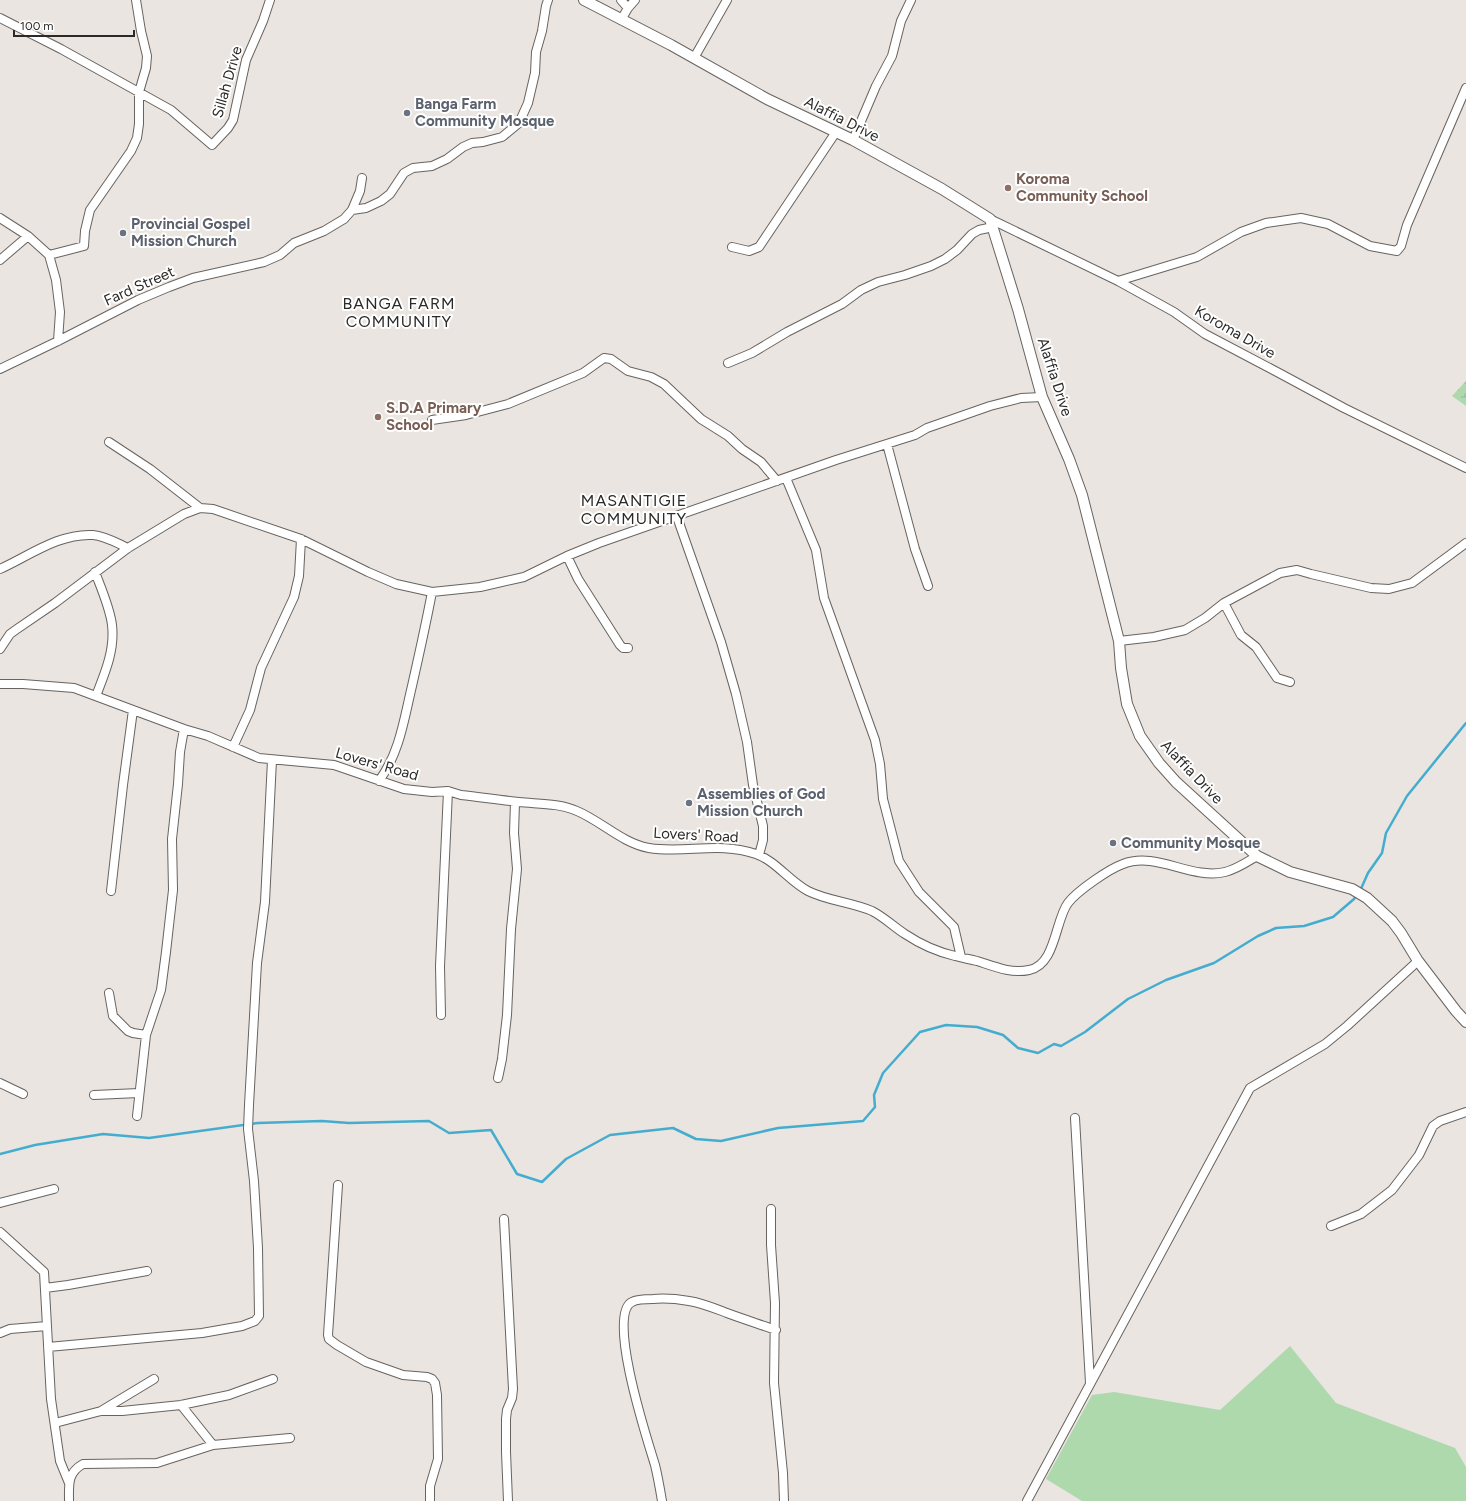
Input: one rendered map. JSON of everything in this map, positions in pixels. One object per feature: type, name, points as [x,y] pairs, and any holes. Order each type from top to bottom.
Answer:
[{"type":"street","points":[[49,255],[84,246],[85,231],[90,210],[132,151],[137,138],[139,124],[138,92],[146,68],[148,56],[141,31],[136,0]]},
{"type":"street","name":"Sillah Drive","points":[[138,92],[171,110],[212,145],[228,128],[233,120],[246,60],[263,22],[270,0]]},
{"type":"street","points":[[352,210],[366,208],[381,202],[390,194],[404,173],[413,168],[432,166],[447,159],[463,147],[472,143],[502,137],[519,123],[528,103],[535,73],[536,52],[548,0]]},
{"type":"street","name":"Alaffia Drive","points":[[584,0],[694,58],[767,99],[853,140],[942,190],[992,223],[1018,309],[1042,397],[1069,459],[1082,495],[1118,641],[1127,704],[1140,736],[1159,763],[1176,782],[1257,856],[1290,872],[1352,889],[1367,898],[1392,921],[1418,961],[1466,1022]]},
{"type":"street","points":[[621,0],[628,8]]},
{"type":"street","points":[[621,20],[635,0]]},
{"type":"street","points":[[694,58],[727,0]]},
{"type":"street","points":[[853,140],[876,86],[892,56],[901,21],[911,0]]},
{"type":"street","points":[[0,18],[61,49],[138,92]]},
{"type":"street","points":[[1118,281],[1198,257],[1241,232],[1266,223],[1300,218],[1328,224],[1370,246],[1397,251],[1401,246],[1407,225],[1466,88]]},
{"type":"street","points":[[732,247],[749,251],[759,247],[836,132]]},
{"type":"street","points":[[352,210],[360,191],[362,178]]},
{"type":"street","name":"Fard Street","points":[[0,369],[138,300],[169,287],[193,278],[264,262],[280,255],[294,243],[344,219],[352,210]]},
{"type":"street","points":[[0,218],[28,236],[49,255],[56,280],[60,312],[58,341]]},
{"type":"street","points":[[728,363],[752,353],[787,332],[842,304],[861,290],[878,282],[931,266],[945,259],[957,250],[972,234],[992,223]]},
{"type":"street","name":"Koroma Drive","points":[[992,223],[1118,281],[1174,312],[1206,334],[1351,411],[1466,468]]},
{"type":"street","points":[[0,260],[28,236]]},
{"type":"street","points":[[432,420],[466,415],[508,404],[583,373],[604,358],[611,359],[628,371],[651,377],[664,384],[701,419],[728,436],[742,449],[761,462],[777,481]]},
{"type":"street","points":[[0,649],[14,632],[128,548],[184,514],[200,508],[213,509],[301,539],[396,584],[432,592],[480,588],[524,577],[567,556],[777,481],[915,435],[927,428],[990,406],[1021,398],[1042,397]]},
{"type":"street","points":[[109,442],[150,469],[200,508]]},
{"type":"street","points":[[887,444],[915,549],[928,586]]},
{"type":"street","points":[[786,478],[816,550],[824,598],[875,740],[880,764],[883,799],[899,861],[919,892],[952,924],[961,957]]},
{"type":"street","points":[[677,517],[720,642],[736,694],[747,742],[753,785],[763,826],[763,840],[759,855]]},
{"type":"street","points":[[0,569],[64,538],[94,535],[111,540],[128,548]]},
{"type":"street","points":[[233,747],[250,710],[261,668],[294,597],[299,576],[301,539]]},
{"type":"street","points":[[1118,641],[1154,637],[1185,630],[1205,618],[1224,603],[1280,573],[1297,570],[1371,588],[1389,589],[1412,583],[1466,543]]},
{"type":"street","points":[[567,556],[578,579],[620,646],[623,648],[628,648]]},
{"type":"street","points":[[95,572],[112,624],[112,648],[96,696]]},
{"type":"street","points":[[379,781],[392,762],[402,730],[421,650],[432,592]]},
{"type":"street","points":[[1224,603],[1241,635],[1256,647],[1277,678],[1290,682]]},
{"type":"street","name":"Lovers' Road","points":[[0,684],[23,684],[74,688],[184,730],[208,736],[259,758],[334,765],[379,781],[412,790],[432,792],[448,791],[461,795],[554,805],[576,810],[616,833],[645,847],[664,849],[723,848],[741,850],[759,855],[788,875],[804,889],[820,897],[874,912],[905,934],[941,952],[999,968],[1018,971],[1032,970],[1049,954],[1056,938],[1063,911],[1068,902],[1093,882],[1123,864],[1146,860],[1184,870],[1222,872],[1236,868],[1257,856]]},
{"type":"street","points":[[112,891],[123,785],[133,710]]},
{"type":"street","points":[[136,1116],[146,1035],[161,990],[166,952],[173,890],[172,839],[180,752],[184,730]]},
{"type":"street","points":[[48,1347],[202,1333],[242,1326],[255,1321],[259,1316],[258,1248],[254,1181],[248,1129],[248,1105],[256,963],[265,902],[272,760]]},
{"type":"street","points":[[441,1015],[440,966],[448,791]]},
{"type":"street","points":[[498,1078],[502,1059],[507,1015],[511,930],[517,869],[514,833],[515,802]]},
{"type":"street","points":[[1027,1501],[1250,1088],[1325,1044],[1418,961]]},
{"type":"street","points":[[109,993],[113,1016],[128,1031],[146,1035]]},
{"type":"street","points":[[0,1083],[23,1094]]},
{"type":"street","points":[[94,1095],[139,1093]]},
{"type":"street","points":[[1331,1226],[1361,1214],[1392,1190],[1419,1155],[1433,1126],[1466,1112]]},
{"type":"street","points":[[1075,1118],[1090,1384]]},
{"type":"street","points":[[338,1185],[328,1335],[329,1338],[337,1345],[366,1362],[403,1375],[432,1379],[435,1383],[437,1394],[438,1458],[430,1486],[430,1501]]},
{"type":"street","points":[[0,1203],[54,1189]]},
{"type":"street","points":[[771,1209],[771,1239],[776,1330],[774,1383],[784,1501]]},
{"type":"street","points":[[504,1219],[512,1389],[512,1398],[507,1410],[506,1419],[508,1501]]},
{"type":"street","points":[[0,1232],[41,1269],[45,1275],[51,1399],[60,1461],[68,1483],[69,1501]]},
{"type":"street","points":[[45,1288],[147,1271]]},
{"type":"street","points":[[662,1501],[655,1467],[641,1417],[625,1349],[623,1318],[624,1310],[631,1302],[645,1299],[668,1298],[704,1304],[776,1330]]},
{"type":"street","points":[[0,1333],[10,1329],[47,1326]]},
{"type":"street","points":[[101,1412],[154,1379]]},
{"type":"street","points":[[55,1423],[101,1412],[181,1405],[229,1395],[273,1379]]},
{"type":"street","points":[[181,1405],[213,1445]]},
{"type":"street","points":[[68,1483],[74,1470],[83,1464],[157,1462],[213,1445],[290,1438]]},
{"type":"green space","points":[[1466,381],[1466,406],[1452,396]]},
{"type":"green space","points":[[1290,1346],[1336,1403],[1455,1448],[1466,1467],[1466,1501],[1082,1501],[1046,1479],[1092,1395],[1114,1392],[1220,1410]]},
{"type":"waterway","points":[[1360,891],[1368,873],[1382,853],[1386,833],[1407,796],[1466,723]]},
{"type":"waterway","points":[[0,1154],[35,1145],[103,1134],[149,1138],[258,1123],[322,1121],[349,1123],[429,1121],[449,1133],[491,1130],[517,1174],[542,1182],[566,1159],[610,1135],[673,1128],[696,1139],[721,1141],[778,1128],[863,1121],[875,1107],[874,1095],[883,1073],[920,1032],[946,1025],[977,1027],[1003,1035],[1018,1048],[1038,1053],[1054,1044],[1061,1046],[1085,1032],[1128,999],[1166,980],[1214,963],[1258,936],[1276,928],[1304,926],[1333,917],[1357,895]]},
{"type":"place","name":"Banga Farm Community Mosque","points":[[407,113]]},
{"type":"place","name":"Koroma Community School","points":[[1008,188]]},
{"type":"place","name":"Provincial Gospel Mission Church","points":[[123,233]]},
{"type":"place","name":"S.D.A Primary School","points":[[378,417]]},
{"type":"place","name":"Assemblies of God Mission Church","points":[[689,803]]},
{"type":"place","name":"Community Mosque","points":[[1113,843]]},
{"type":"district","name":"BANGA FARM COMMUNITY","points":[[399,312]]},
{"type":"district","name":"MASANTIGIE COMMUNITY","points":[[634,509]]}]
